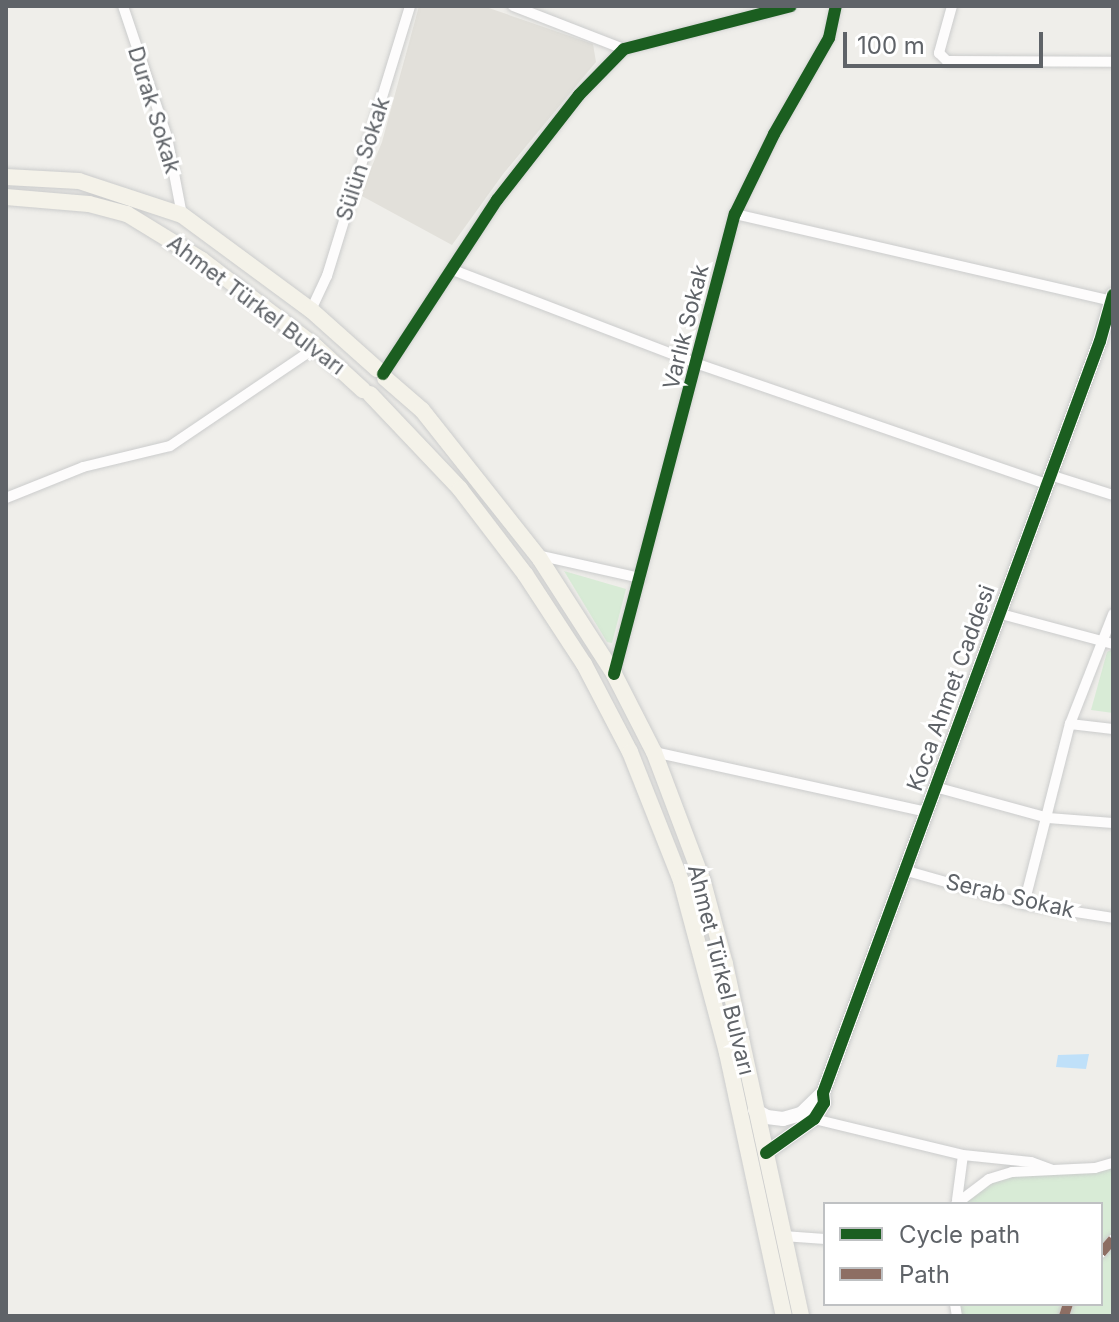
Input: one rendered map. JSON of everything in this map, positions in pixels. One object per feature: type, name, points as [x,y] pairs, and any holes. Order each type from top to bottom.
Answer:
[{"type":"main road","name":"Ahmet Türkel Bulvarı","points":[[6,177],[79,181],[182,215],[311,310],[422,410],[537,555],[614,674],[654,752],[703,882],[725,964],[801,1316]]},
{"type":"main road","name":"Ahmet Türkel Bulvarı","points":[[6,197],[89,204],[127,214],[202,260],[316,347],[366,392],[460,489],[525,574],[584,664],[630,752],[681,881],[727,1053],[784,1316]]},
{"type":"main road","points":[[366,392],[382,390],[382,374]]},
{"type":"street","name":"Durak Sokak","points":[[123,6],[167,137],[182,215]]},
{"type":"street","name":"Sülün Sokak","points":[[311,310],[327,276],[410,6]]},
{"type":"street","points":[[513,6],[624,49]]},
{"type":"street","points":[[382,374],[497,200],[579,95],[624,49],[791,6]]},
{"type":"street","name":"Varlık Sokak","points":[[614,674],[735,214],[774,134],[829,38],[836,6]]},
{"type":"street","points":[[952,6],[939,53],[947,61],[1113,62]]},
{"type":"street","points":[[735,214],[1112,298]]},
{"type":"street","points":[[453,270],[698,364],[1048,479],[1113,495]]},
{"type":"street","name":"Koca Ahmet Caddesi","points":[[807,1117],[824,1103],[823,1093],[907,871],[1048,479],[1107,342],[1112,298]]},
{"type":"street","points":[[6,498],[83,467],[170,446],[316,347]]},
{"type":"street","points":[[537,555],[640,578]]},
{"type":"street","points":[[1001,614],[1108,644]]},
{"type":"street","points":[[1024,904],[1070,724],[1108,644],[1113,614]]},
{"type":"street","points":[[1070,724],[1113,729]]},
{"type":"street","points":[[654,752],[928,812]]},
{"type":"street","points":[[935,787],[1048,818],[1113,823]]},
{"type":"street","name":"Serab Sokak","points":[[907,871],[1024,904],[1113,918]]},
{"type":"street","points":[[755,1110],[767,1117],[807,1117],[963,1155],[1031,1162],[1053,1170]]},
{"type":"street","points":[[766,1153],[807,1117]]},
{"type":"street","points":[[956,1202],[963,1155]]},
{"type":"street","points":[[956,1202],[1001,1176],[1095,1168],[1113,1163]]},
{"type":"street","points":[[783,1236],[823,1239]]},
{"type":"shaded area","points":[[419,6],[483,6],[593,44],[596,62],[503,174],[452,245],[360,195],[382,142]]},
{"type":"green space","points":[[564,571],[626,589],[612,643],[607,642]]},
{"type":"green space","points":[[1113,649],[1113,713],[1091,710],[1107,652]]},
{"type":"green space","points":[[1113,1163],[1113,1316],[957,1316],[955,1306],[1103,1306],[1103,1202],[959,1202],[989,1179]]},
{"type":"water","points":[[1089,1054],[1086,1069],[1056,1067],[1058,1055]]},
{"type":"marked path","points":[[1103,1251],[1113,1239]]},
{"type":"marked path","points":[[1064,1316],[1067,1306]]},
{"type":"cycle path","points":[[383,374],[497,200],[579,95],[624,49],[791,6]]},
{"type":"cycle path","points":[[614,674],[735,214],[774,134],[829,38],[836,6]]},
{"type":"cycle path","points":[[766,1153],[814,1119],[824,1103],[823,1093],[1100,341],[1113,295]]}]
